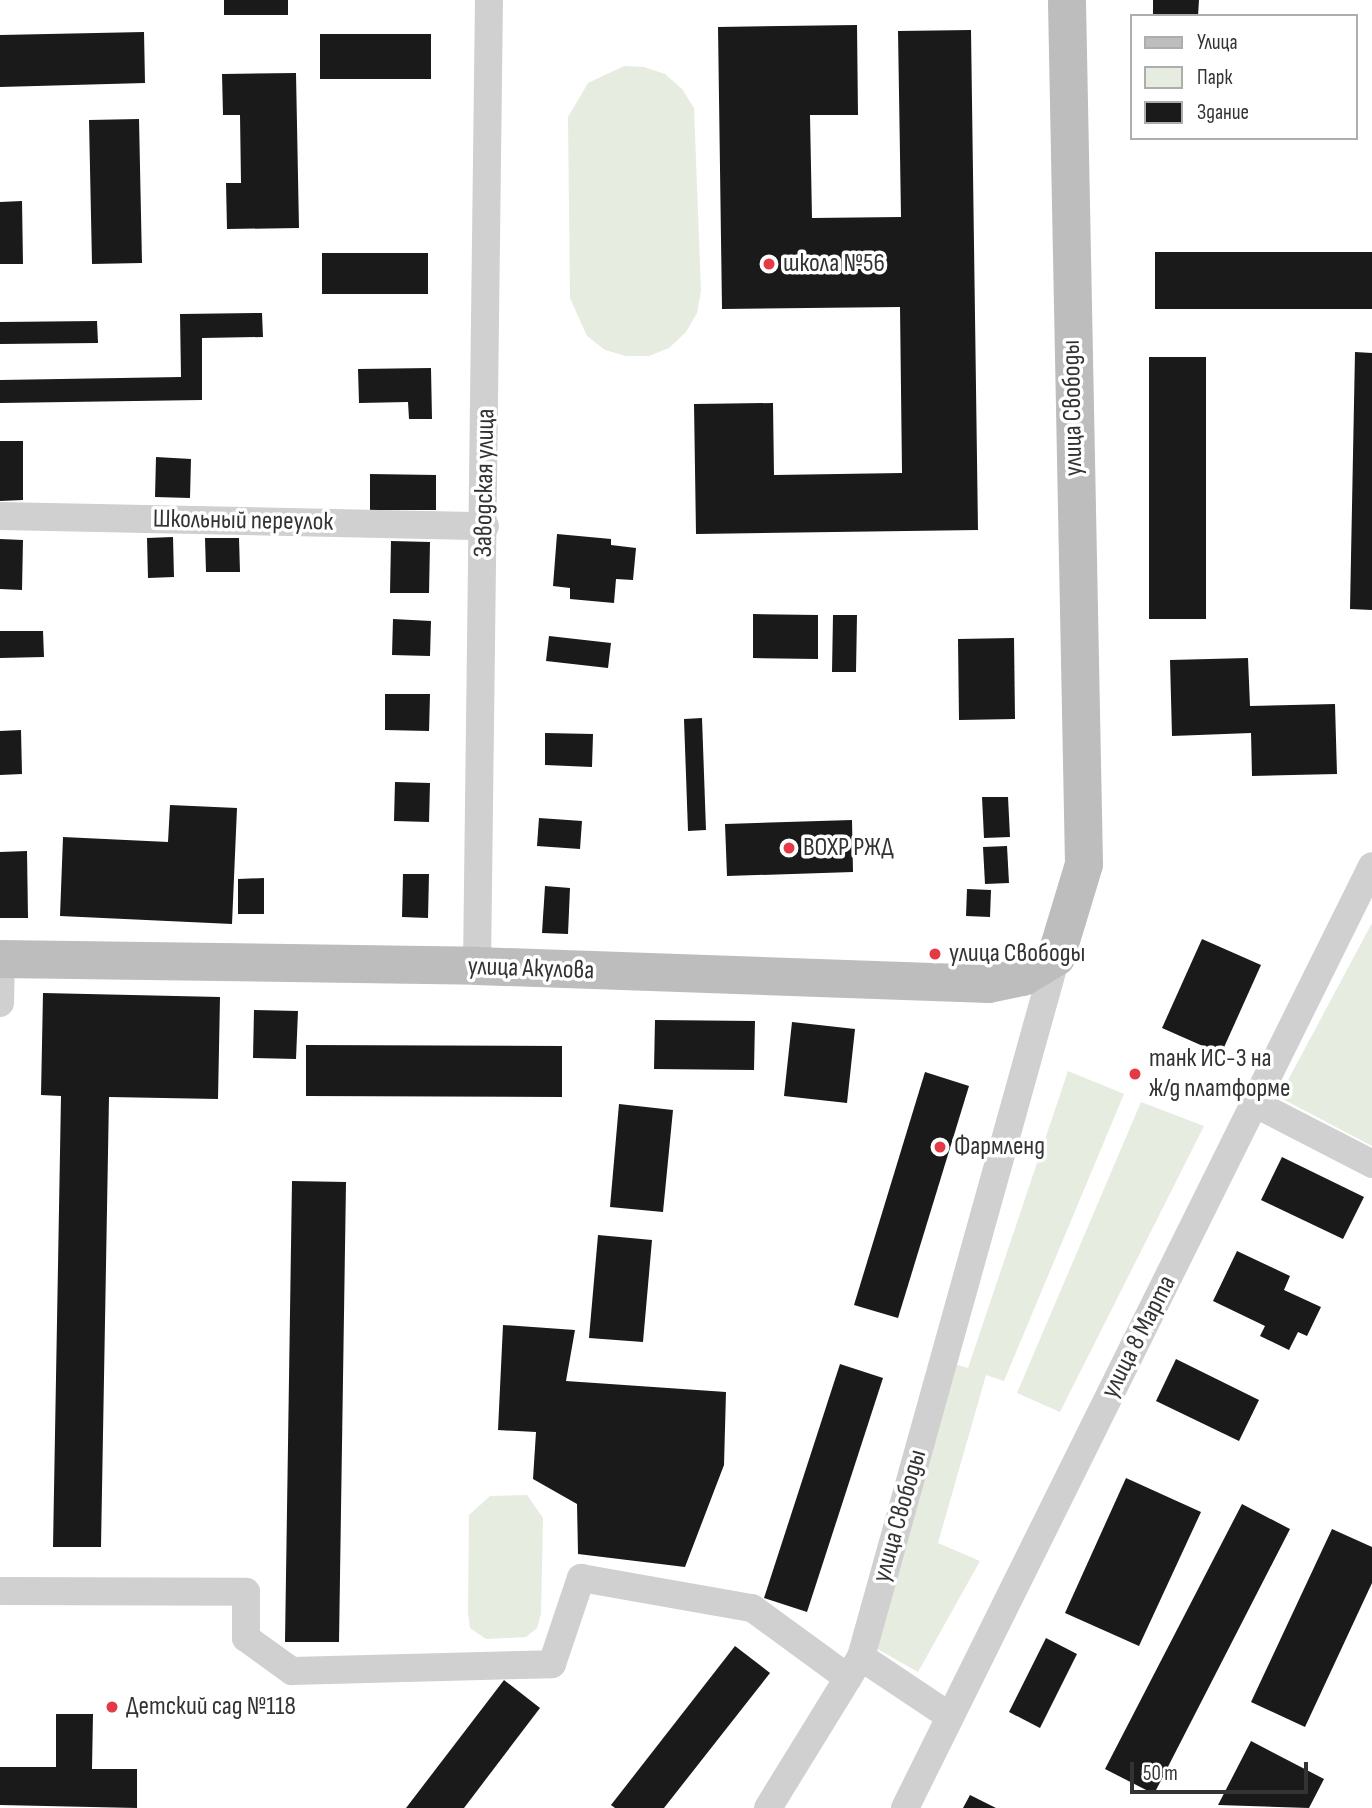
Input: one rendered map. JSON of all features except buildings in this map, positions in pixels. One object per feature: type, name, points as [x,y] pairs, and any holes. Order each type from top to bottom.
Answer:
[{"type":"street","name":"Заводская улица","points":[[477,966],[485,526],[489,0]]},
{"type":"street","name":"улица Свободы","points":[[768,1808],[854,1667],[1084,864],[1067,0]]},
{"type":"street","name":"Школьный переулок","points":[[0,516],[485,526]]},
{"type":"street","name":"улица 8 Марта","points":[[905,1808],[1372,866]]},
{"type":"street","name":"улица Акулова","points":[[0,960],[477,966],[989,984],[1023,977],[1056,957]]},
{"type":"street","points":[[0,960],[0,1003]]},
{"type":"street","points":[[1256,1104],[1372,1164]]},
{"type":"street","points":[[0,1591],[246,1592],[246,1638],[292,1671],[552,1664],[582,1578],[752,1608],[854,1667],[949,1716]]},
{"type":"green space","points":[[624,66],[644,67],[665,74],[682,89],[694,108],[701,291],[697,313],[686,332],[669,348],[649,356],[626,356],[605,350],[587,336],[570,298],[568,117],[588,83]]},
{"type":"green space","points":[[1372,923],[1372,1146],[1279,1097]]},
{"type":"green space","points":[[1068,1071],[1124,1094],[1004,1381],[986,1375],[938,1543],[980,1561],[918,1672],[874,1647],[951,1363],[968,1368]]},
{"type":"green space","points":[[1141,1102],[1204,1126],[1060,1412],[1017,1393]]},
{"type":"green space","points":[[527,1495],[543,1518],[541,1614],[537,1628],[526,1637],[486,1639],[470,1628],[469,1515],[490,1496]]},
{"type":"place","name":"школа №56","points":[[769,264]]},
{"type":"place","name":"ВОХР РЖД","points":[[789,848]]},
{"type":"place","name":"улица Свободы","points":[[935,954]]},
{"type":"place","name":"танк ИС-3 на ж/д платформе","points":[[1135,1074]]},
{"type":"place","name":"Фармленд","points":[[940,1147]]},
{"type":"place","name":"Детский сад №118","points":[[112,1707]]}]
